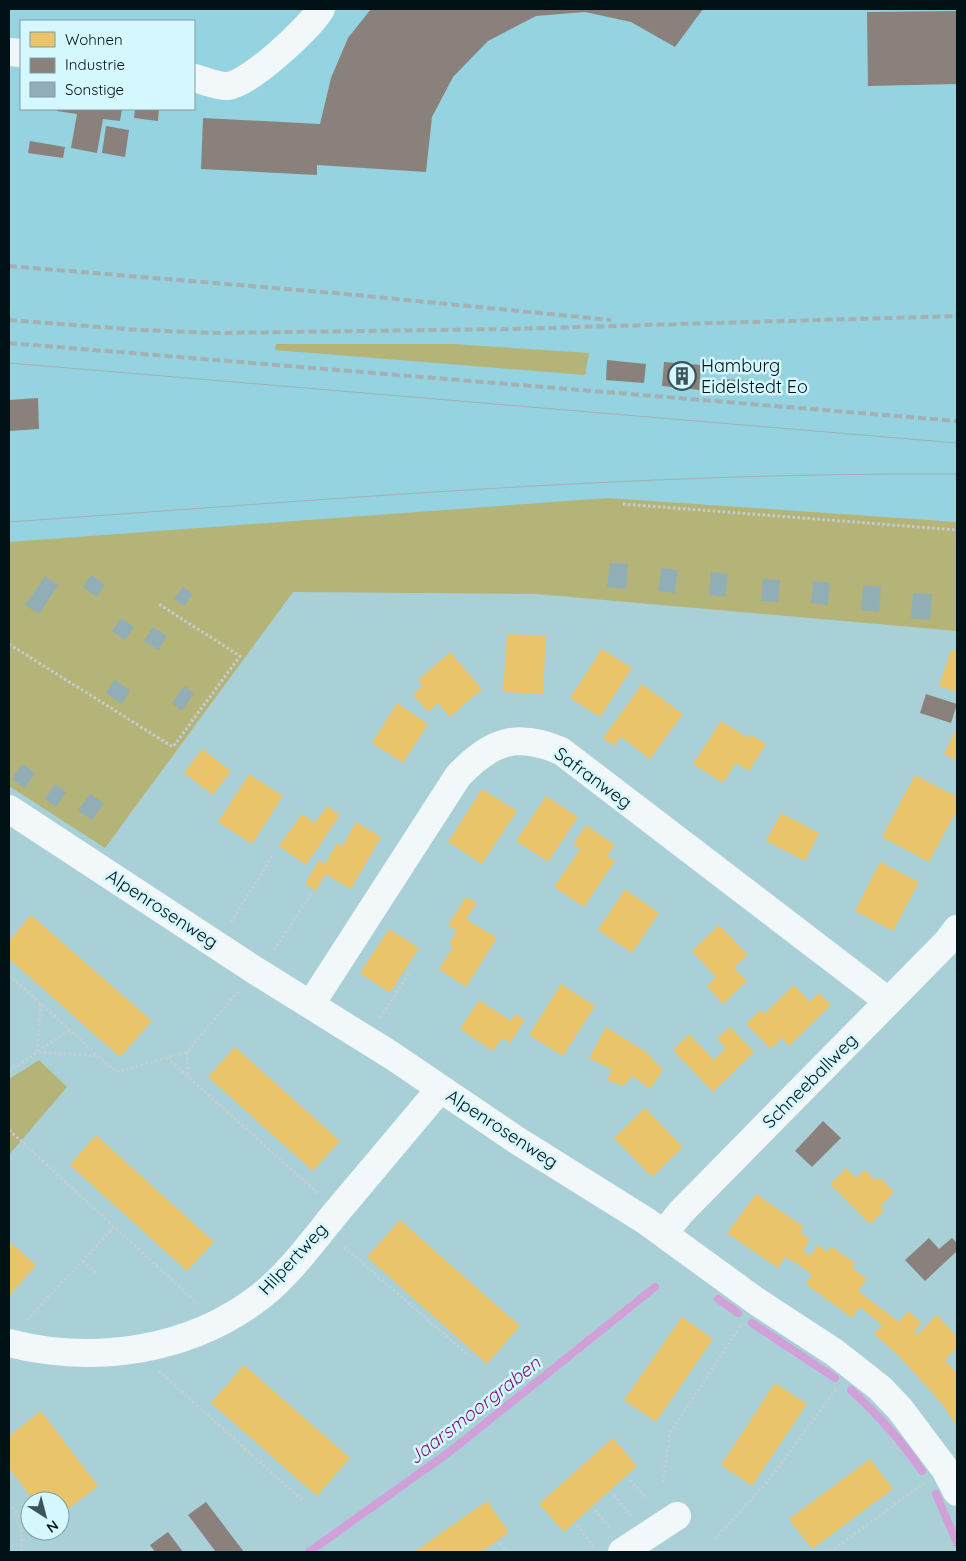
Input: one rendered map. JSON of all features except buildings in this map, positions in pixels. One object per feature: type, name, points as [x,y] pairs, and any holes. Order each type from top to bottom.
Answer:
[{"type":"street","points":[[195,78],[228,86],[258,70],[314,20],[321,9]]},
{"type":"street","name":"Safranweg","points":[[310,1004],[458,776],[474,759],[494,747],[516,740],[540,742],[561,751],[888,1001]]},
{"type":"street","name":"Alpenrosenweg","points":[[9,809],[262,965],[310,1004],[664,1233],[756,1301],[834,1352],[880,1388],[921,1434],[945,1469],[957,1492]]},
{"type":"street","name":"Schneeballweg","points":[[664,1233],[681,1212],[947,942],[957,929]]},
{"type":"street","name":"Hilpertweg","points":[[16,1333],[38,1351],[77,1353],[148,1348],[187,1338],[242,1309],[261,1296],[291,1267],[440,1089]]},
{"type":"street","points":[[610,1544],[677,1516]]},
{"type":"path","points":[[623,504],[957,530]]},
{"type":"path","points":[[9,644],[173,748],[240,656],[157,603]]},
{"type":"path","points":[[231,923],[273,855]]},
{"type":"path","points":[[9,975],[116,1072],[187,1052],[262,965],[312,892]]},
{"type":"path","points":[[376,1025],[410,974]]},
{"type":"path","points":[[37,1052],[41,1004]]},
{"type":"path","points":[[9,1070],[70,1030]]},
{"type":"path","points":[[37,1052],[99,1056]]},
{"type":"path","points":[[187,1052],[188,1077]]},
{"type":"path","points":[[166,1058],[320,1195]]},
{"type":"path","points":[[9,1130],[201,1306]]},
{"type":"path","points":[[16,1333],[115,1226]]},
{"type":"path","points":[[340,1244],[466,1354]]},
{"type":"path","points":[[83,1261],[97,1274]]},
{"type":"path","points":[[663,1482],[670,1433],[745,1318]]},
{"type":"path","points":[[155,1368],[302,1500]]},
{"type":"path","points":[[715,1539],[769,1480],[842,1382]]},
{"type":"path","points":[[630,1480],[647,1499]]},
{"type":"path","points":[[830,1552],[926,1481]]},
{"type":"path","points":[[614,1495],[633,1519]]},
{"type":"path","points":[[9,1504],[20,1519],[22,1552]]},
{"type":"path","points":[[595,1510],[610,1544]]},
{"type":"path","points":[[577,1525],[610,1544]]},
{"type":"path","points":[[500,1543],[506,1552]]},
{"type":"shaded area","points":[[9,9],[957,9],[957,522],[608,498],[9,542]]},
{"type":"shaded area","points":[[276,344],[452,344],[589,353],[585,375],[275,350]]},
{"type":"shaded area","points":[[608,498],[957,522],[957,631],[536,594],[293,592],[105,848],[9,786],[9,542]]},
{"type":"shaded area","points":[[39,1060],[67,1087],[9,1155],[9,1079]]},
{"type":"waterway","name":"Jaarsmoorgraben","points":[[309,1552],[452,1450],[655,1287]]},
{"type":"waterway","points":[[718,1299],[738,1313]]},
{"type":"waterway","points":[[752,1323],[835,1378]]},
{"type":"waterway","points":[[851,1390],[889,1428],[922,1471]]},
{"type":"waterway","points":[[936,1494],[957,1543]]},
{"type":"tram line","points":[[9,363],[957,443]]},
{"type":"tram line","points":[[9,522],[483,489],[601,483],[838,475],[957,474]]},
{"type":"railway","points":[[9,266],[335,293],[611,320]]},
{"type":"railway","points":[[9,320],[140,330],[216,333],[510,329],[957,316]]},
{"type":"railway","points":[[9,343],[957,421]]},
{"type":"place","name":"Hamburg Eidelstedt Eo","points":[[682,376]]}]
